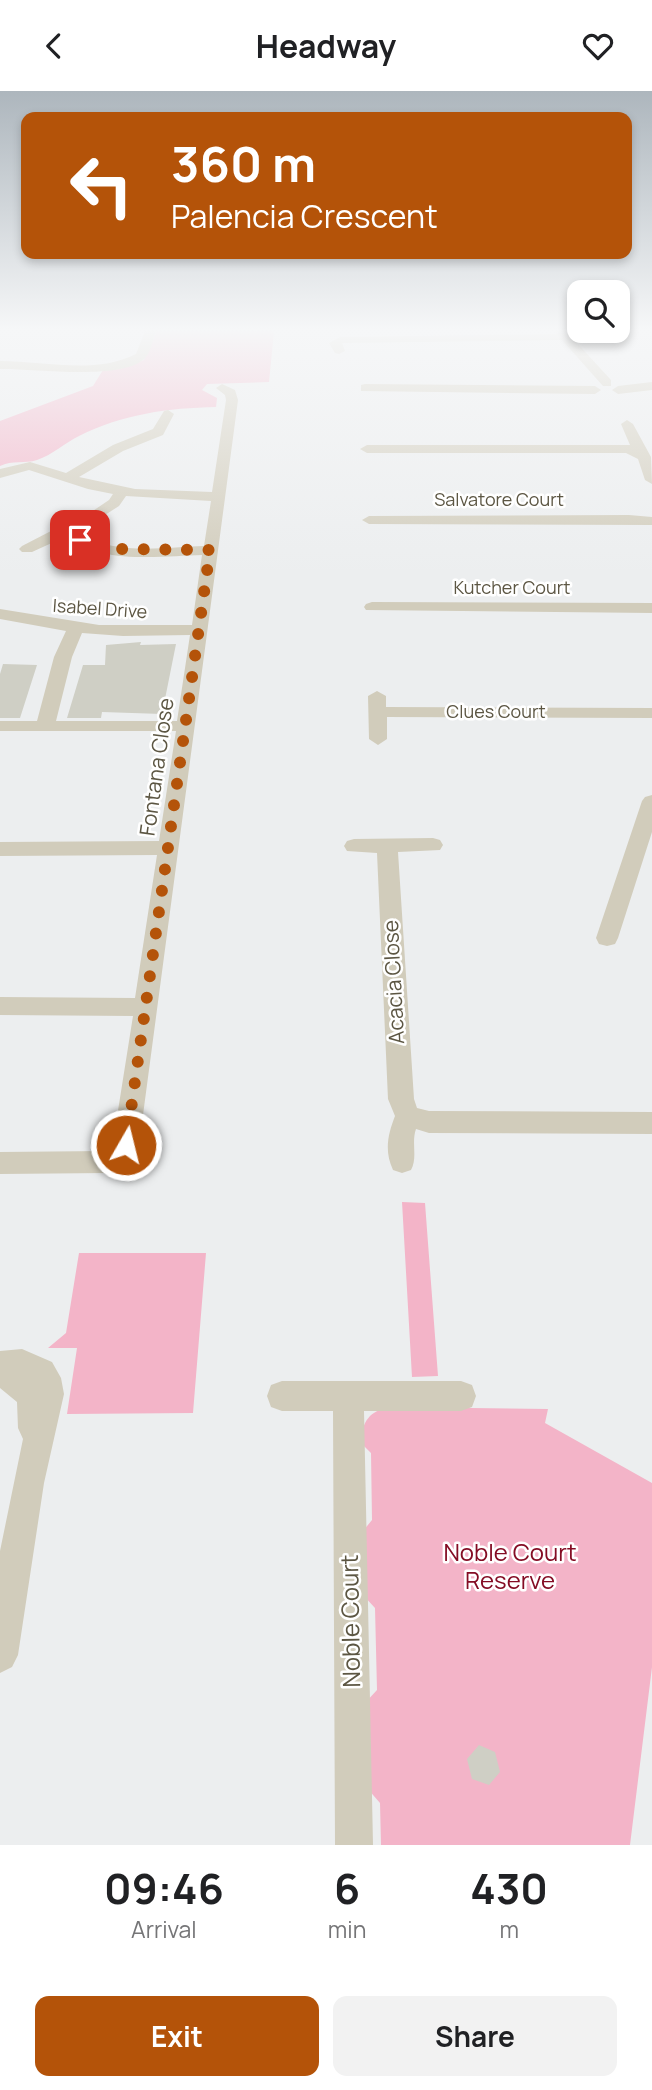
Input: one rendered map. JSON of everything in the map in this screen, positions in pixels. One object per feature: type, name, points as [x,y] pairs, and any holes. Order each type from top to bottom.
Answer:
[{"type":"street","name":"Fontana Close","points":[[0,1163],[102,1162],[118,1156],[126,1145],[230,413]]},
{"type":"street","points":[[68,478],[118,448],[158,432],[168,414]]},
{"type":"street","points":[[627,424],[645,457],[652,480]]},
{"type":"street","points":[[366,449],[614,449],[640,452]]},
{"type":"street","points":[[0,474],[14,468],[30,466],[122,491],[169,496],[218,496]]},
{"type":"street","points":[[27,549],[56,534],[73,530],[114,503],[122,491]]},
{"type":"street","name":"Salvatore Court","points":[[368,520],[652,518]]},
{"type":"street","points":[[73,530],[80,540],[118,549],[210,550]]},
{"type":"street","name":"Kutcher Court","points":[[372,607],[652,608]]},
{"type":"street","name":"Isabel Drive","points":[[0,614],[75,630],[199,630]]},
{"type":"street","points":[[45,726],[63,657],[75,630]]},
{"type":"street","name":"Clues Court","points":[[378,739],[377,704],[652,714]]},
{"type":"street","name":"Clues Court","points":[[615,714],[652,723]]},
{"type":"street","points":[[652,714],[652,723]]},
{"type":"street","points":[[0,726],[186,726]]},
{"type":"street","points":[[607,938],[652,801]]},
{"type":"street","points":[[354,846],[433,845]]},
{"type":"street","name":"Acacia Close","points":[[387,846],[401,1099],[408,1116],[400,1138],[402,1162]]},
{"type":"street","points":[[0,849],[168,848]]},
{"type":"street","points":[[0,1006],[145,1007]]},
{"type":"street","points":[[408,1116],[429,1122],[652,1123]]},
{"type":"street","points":[[0,1366],[13,1362],[24,1363],[36,1383],[33,1459],[0,1655]]},
{"type":"street","points":[[0,1371],[19,1380],[36,1383]]},
{"type":"street","points":[[282,1396],[461,1396]]},
{"type":"street","name":"Noble Court","points":[[348,1396],[354,1845]]},
{"type":"green space","points":[[22,413],[152,413],[96,428],[37,460],[0,466],[0,421]]},
{"type":"green space","points":[[402,1202],[425,1203],[438,1376],[412,1377]]},
{"type":"green space","points":[[79,1253],[206,1253],[193,1413],[67,1414],[77,1348],[48,1348],[66,1333]]},
{"type":"green space","name":"Noble Court Reserve","points":[[390,1407],[548,1409],[545,1423],[652,1483],[652,1667],[630,1845],[381,1845],[380,1803],[367,1788],[365,1703],[377,1690],[375,1608],[363,1595],[363,1531],[372,1520],[371,1453],[360,1442],[368,1418],[377,1411]]},
{"type":"building","points":[[141,642],[140,645],[176,644],[162,714],[102,712],[101,718],[67,718],[83,665],[105,665],[106,645]]},
{"type":"building","points":[[3,664],[37,665],[20,718],[0,718],[0,674]]},
{"type":"building","points":[[479,1745],[495,1752],[500,1772],[489,1785],[472,1779],[467,1759]]},
{"type":"route","points":[[80,540],[96,546],[118,549],[210,550],[126,1145]]}]
